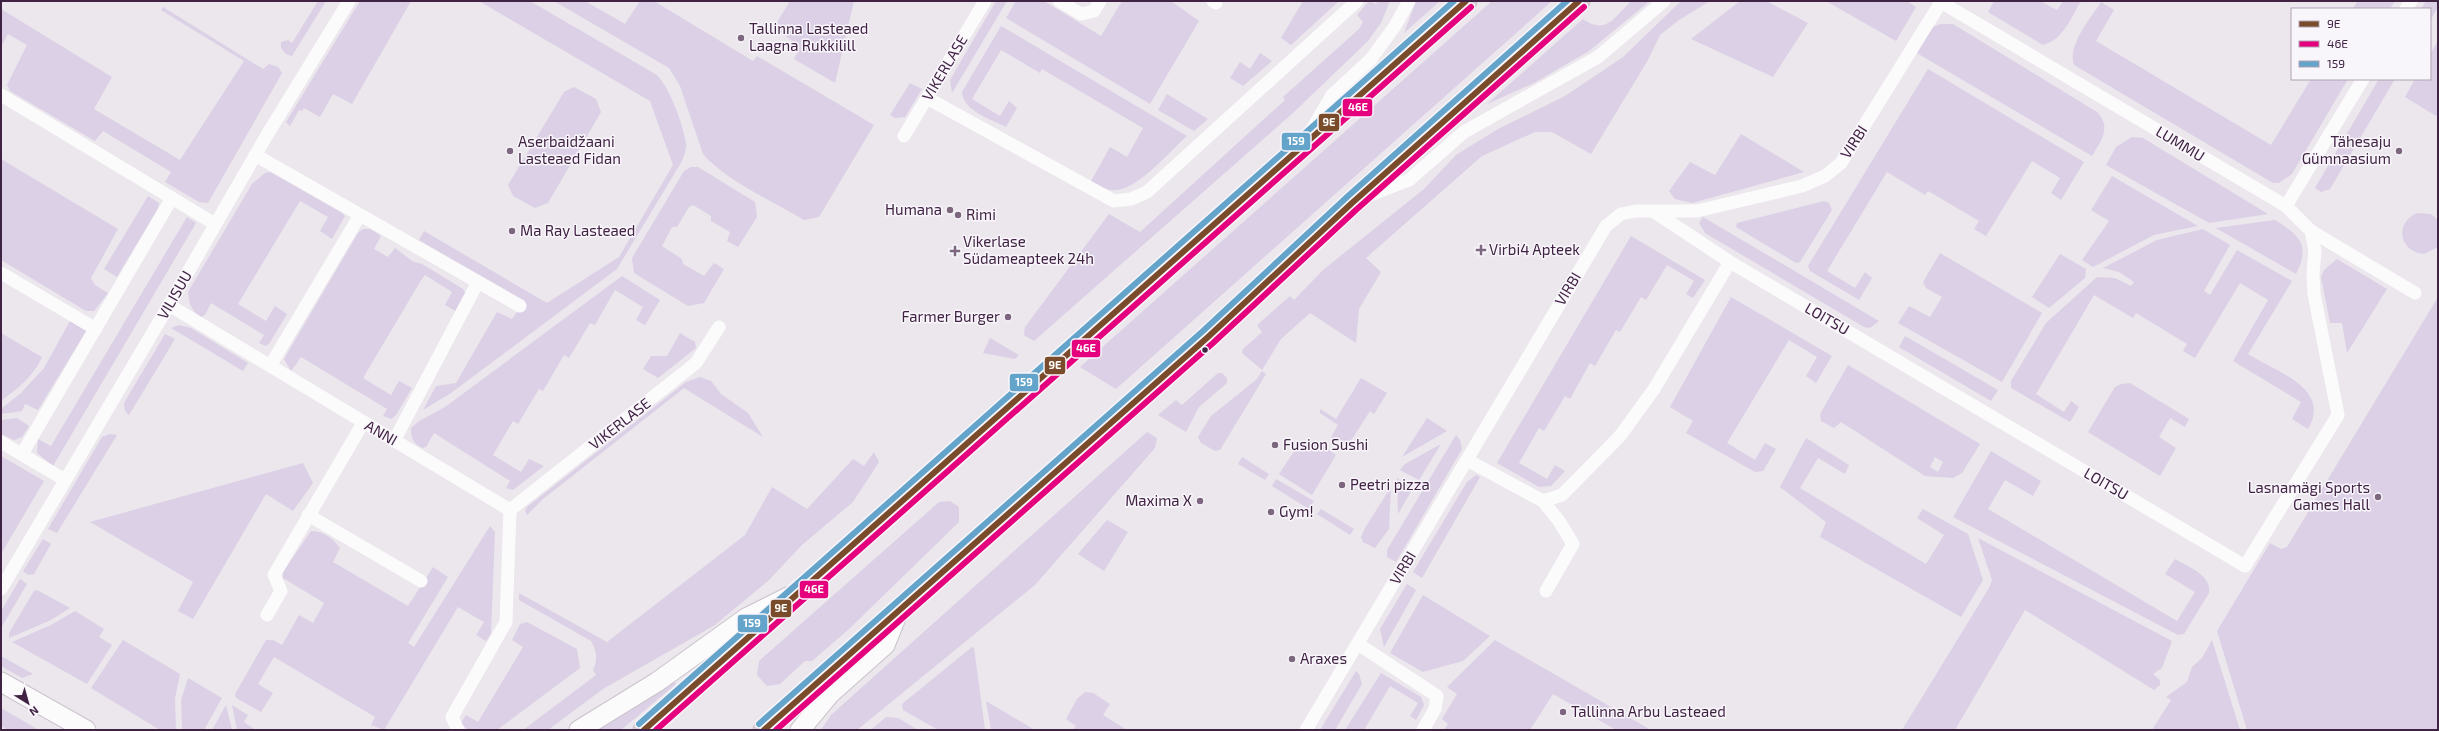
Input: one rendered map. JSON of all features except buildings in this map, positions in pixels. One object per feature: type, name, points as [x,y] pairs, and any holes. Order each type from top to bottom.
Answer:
[{"type":"main road","points":[[644,730],[1466,1]]},
{"type":"main road","points":[[764,730],[898,613],[1208,336],[1352,203],[1579,1]]},
{"type":"street","name":"VILISUU","points":[[1,589],[170,305],[255,155],[349,1]]},
{"type":"street","name":"VIKERLASE","points":[[904,136],[985,1]]},
{"type":"street","points":[[1059,1],[1081,14],[1094,11],[1100,1]]},
{"type":"street","points":[[927,98],[1114,201],[1131,199],[1147,192],[1357,1]]},
{"type":"street","points":[[1302,146],[1332,95],[1371,59],[1395,26],[1409,1]]},
{"type":"street","points":[[1352,203],[1409,180],[1464,132],[1598,57],[1664,1]]},
{"type":"street","name":"LUMMU","points":[[1940,1],[2286,206],[2311,231],[2415,293]]},
{"type":"street","name":"VIRBI","points":[[1306,730],[1606,226],[1621,214],[1636,211],[1656,213],[1697,211],[1802,186],[1834,170],[1853,145],[1940,1]]},
{"type":"street","points":[[2286,206],[2362,80]]},
{"type":"street","points":[[1,95],[215,224]]},
{"type":"street","points":[[255,155],[520,306]]},
{"type":"street","points":[[22,454],[172,198]]},
{"type":"street","name":"LOITSU","points":[[1656,213],[1730,262],[2246,566],[2338,415],[2314,294],[2313,273],[2315,251],[2311,231]]},
{"type":"street","points":[[270,366],[360,215]]},
{"type":"street","points":[[1543,501],[1562,495],[1620,436],[1654,388],[1730,262]]},
{"type":"street","points":[[1,273],[96,329]]},
{"type":"street","points":[[394,441],[478,282]]},
{"type":"street","name":"ANNI","points":[[170,305],[363,423],[510,510]]},
{"type":"street","name":"VIKERLASE","points":[[510,510],[696,363],[719,327]]},
{"type":"street","points":[[267,615],[281,591],[274,575],[363,423]]},
{"type":"street","points":[[1,442],[65,480]]},
{"type":"street","points":[[1467,460],[1543,501],[1559,521],[1573,544],[1546,591]]},
{"type":"street","points":[[458,730],[452,717],[506,622],[510,510]]},
{"type":"street","points":[[308,516],[421,581]]},
{"type":"street","points":[[579,730],[657,682],[746,618],[804,589]]},
{"type":"street","points":[[800,730],[830,694],[885,645],[898,613]]},
{"type":"street","points":[[1358,644],[1437,696],[1435,709],[1423,730]]},
{"type":"street","points":[[1,682],[86,730]]},
{"type":"shaded area","points":[[318,1],[326,1],[292,56],[286,54],[281,48],[281,42],[288,40],[292,43]]},
{"type":"shaded area","points":[[360,1],[411,1],[352,104],[333,94],[320,117],[304,108],[302,111],[299,110],[290,126],[286,122]]},
{"type":"shaded area","points":[[479,1],[530,1],[657,75],[671,97],[679,117],[686,147],[682,161],[617,269],[451,393],[423,410],[436,386],[456,383],[497,312],[512,319],[525,301],[419,240],[424,231],[547,303],[619,257],[673,165],[650,101]]},
{"type":"shaded area","points":[[554,1],[585,1],[625,24],[640,1],[654,1],[753,61],[757,56],[874,125],[819,217],[804,220],[737,182],[712,164],[703,154],[680,86],[669,68]]},
{"type":"shaded area","points":[[790,1],[854,1],[835,83],[794,59],[800,47],[774,27]]},
{"type":"shaded area","points":[[996,1],[1007,1],[952,93],[950,80]]},
{"type":"shaded area","points":[[1016,1],[1044,1],[1101,36],[1122,1],[1171,1],[1199,21],[1150,104],[1006,18]]},
{"type":"shaded area","points":[[1303,1],[1339,1],[1291,45],[1281,38]]},
{"type":"shaded area","points":[[1369,1],[1376,4],[1378,1],[1390,1],[1381,23],[1368,41],[1294,112],[1034,341],[1024,335],[1025,327],[1109,214],[1140,232],[1285,100],[1283,97],[1359,29],[1363,22],[1357,15]]},
{"type":"shaded area","points":[[1416,1],[1440,1],[1404,33]]},
{"type":"shaded area","points":[[1492,1],[1552,1],[1116,389],[1080,367]]},
{"type":"shaded area","points":[[1631,1],[1650,1],[1589,51],[1534,83],[1487,104],[1583,19],[1591,24],[1604,25],[1614,18]]},
{"type":"shaded area","points":[[1681,1],[1710,1],[1679,20],[1660,35],[1648,60],[1591,154],[1552,132],[1535,132],[1482,156],[1366,258],[1381,272],[1359,309],[1356,343],[1310,313],[1281,339],[1262,370],[1242,353],[1243,349],[1262,332],[1257,325],[1290,296],[1294,300],[1323,270],[1424,189],[1456,155],[1498,129],[1565,96],[1623,57]]},
{"type":"shaded area","points":[[1740,1],[1766,1],[1808,23],[1773,77],[1691,39]]},
{"type":"shaded area","points":[[1826,1],[1907,1],[1916,7],[1896,41]]},
{"type":"shaded area","points":[[1994,1],[2040,1],[2057,10],[2063,1],[2081,1],[2066,28],[2056,38],[2043,45],[1988,12]]},
{"type":"shaded area","points":[[2357,1],[2395,1],[2391,8],[2354,8]]},
{"type":"shaded area","points":[[2426,1],[2438,1],[2438,7],[2431,19],[2431,8],[2422,8]]},
{"type":"shaded area","points":[[2101,2],[2114,10],[2096,41],[2271,145],[2310,80],[2347,80],[2292,174],[2279,183],[2273,183],[2074,65],[2074,49],[2086,24]]},
{"type":"shaded area","points":[[163,7],[263,69],[269,64],[278,67],[282,73],[208,203],[199,202],[165,182],[171,172],[103,131],[95,141],[10,91],[7,85],[27,45],[8,34],[1,47],[1,9],[112,77],[94,109],[180,160],[244,61],[161,10]]},
{"type":"shaded area","points":[[1941,24],[1953,24],[2097,112],[2104,123],[2104,134],[2092,156],[1915,52],[1933,27]]},
{"type":"shaded area","points":[[1001,26],[1187,136],[1154,168],[1126,188],[1110,190],[1090,183],[1110,147],[1127,157],[1143,128],[1042,69],[1040,73],[1001,50],[972,99],[1000,116],[1009,101],[1017,108],[1006,127],[972,109],[964,99],[962,92]]},
{"type":"shaded area","points":[[2438,41],[2438,113],[2436,116],[2405,97],[2414,80],[2431,80],[2431,52]]},
{"type":"shaded area","points":[[1260,53],[1272,61],[1243,86],[1230,78],[1240,62],[1250,69]]},
{"type":"shaded area","points":[[1928,69],[2084,162],[2061,200],[2051,193],[2060,178],[2032,161],[1986,236],[1974,229],[1979,221],[1928,191],[1925,195],[1887,172],[1827,271],[1855,288],[1865,272],[1872,278],[1859,300],[1810,271],[1808,266]]},
{"type":"shaded area","points":[[2378,80],[2394,80],[2330,189],[2321,192],[2315,188]]},
{"type":"shaded area","points":[[910,83],[922,89],[905,117],[895,118],[890,115]]},
{"type":"shaded area","points":[[574,87],[596,99],[601,112],[548,203],[535,208],[513,196],[508,185],[564,92]]},
{"type":"shaded area","points":[[1167,94],[1208,119],[1194,131],[1158,110]]},
{"type":"shaded area","points":[[1741,134],[1804,172],[1692,203],[1675,199],[1669,191],[1690,162],[1715,175]]},
{"type":"shaded area","points":[[2132,137],[2143,138],[2268,214],[2209,223],[2106,165],[2116,147]]},
{"type":"shaded area","points":[[1,159],[118,229],[91,278],[95,285],[108,293],[94,311],[86,311],[1,260]]},
{"type":"shaded area","points":[[691,167],[698,167],[755,202],[757,217],[738,247],[727,241],[730,232],[711,221],[711,216],[693,205],[689,207],[677,227],[672,227],[662,246],[682,259],[683,264],[704,276],[714,263],[724,269],[704,303],[688,306],[634,273],[632,258],[684,171]]},
{"type":"shaded area","points":[[270,172],[345,216],[332,239],[320,231],[328,217],[300,201],[238,304],[266,321],[275,306],[287,314],[269,344],[265,346],[259,343],[264,335],[211,303],[205,315],[201,317],[198,315],[191,306],[188,292],[252,184],[265,173]]},
{"type":"shaded area","points":[[2112,176],[2198,226],[2154,235],[2093,267],[2082,260],[2109,221],[2091,210]]},
{"type":"shaded area","points":[[148,196],[159,203],[158,208],[117,277],[104,269]]},
{"type":"shaded area","points":[[1824,201],[1829,203],[1832,210],[1800,262],[1796,263],[1736,227],[1737,223]]},
{"type":"shaded area","points":[[2417,213],[2431,214],[2438,220],[2438,247],[2424,254],[2409,248],[2402,236],[2405,223]]},
{"type":"shaded area","points":[[187,217],[196,223],[53,466],[37,453],[38,439],[51,446]]},
{"type":"shaded area","points":[[1703,217],[1879,321],[1870,328],[1864,327],[1705,233],[1699,223]]},
{"type":"shaded area","points":[[2275,220],[2291,231],[2300,242],[2302,255],[2296,274],[2216,228]]},
{"type":"shaded area","points":[[363,229],[370,229],[381,236],[374,249],[388,257],[395,248],[412,261],[422,264],[463,289],[467,296],[457,312],[445,305],[452,292],[425,275],[420,282],[363,378],[391,395],[399,381],[412,388],[396,415],[391,419],[383,416],[387,409],[301,357],[291,371],[284,359],[358,233]]},
{"type":"shaded area","points":[[2203,229],[2230,245],[2204,291],[2210,295],[2237,250],[2292,281],[2248,354],[2286,375],[2298,383],[2307,392],[2313,403],[2313,415],[2308,429],[2292,419],[2301,402],[2233,361],[2268,300],[2240,283],[2195,358],[2183,351],[2187,344],[2136,313],[2133,318],[2094,295],[2036,394],[2064,412],[2071,401],[2079,407],[2070,422],[2011,388],[2011,381],[2046,323],[2097,277],[2115,278],[2131,286],[2134,282],[2119,272],[2103,268],[2157,240]]},
{"type":"shaded area","points":[[1631,236],[1705,280],[1693,298],[1686,294],[1694,281],[1667,265],[1646,300],[1641,297],[1620,332],[1616,330],[1595,366],[1590,363],[1570,399],[1565,396],[1544,431],[1539,428],[1519,463],[1547,479],[1555,465],[1565,471],[1551,486],[1539,487],[1497,463]]},
{"type":"shaded area","points":[[1940,253],[2042,313],[2002,382],[1898,323],[1909,306],[1930,317],[1942,297],[1926,288],[1923,282]]},
{"type":"shaded area","points":[[2060,254],[2086,269],[2085,278],[2049,308],[2032,297]]},
{"type":"shaded area","points":[[2337,259],[2387,289],[2347,353],[2342,323],[2330,323],[2321,277],[2324,270]]},
{"type":"shaded area","points":[[622,276],[660,300],[645,325],[636,320],[643,307],[615,290],[595,325],[590,323],[569,358],[564,355],[543,391],[539,389],[518,424],[513,421],[493,455],[521,472],[529,459],[544,466],[513,490],[506,488],[510,481],[434,433],[426,447],[422,448],[416,444],[411,435],[411,428],[419,421],[445,407]]},
{"type":"shaded area","points":[[1731,297],[1832,356],[1816,383],[1806,376],[1817,357],[1789,340],[1727,443],[1755,460],[1765,443],[1776,449],[1763,471],[1755,472],[1686,433],[1693,421],[1670,407]]},
{"type":"shaded area","points":[[2438,297],[2438,730],[2247,730],[2217,631],[2270,543],[2281,549],[2287,547]]},
{"type":"shaded area","points":[[70,321],[86,331],[38,410],[25,404],[22,411],[1,414],[1,409],[21,393],[44,368]]},
{"type":"shaded area","points":[[179,325],[191,328],[248,363],[243,371],[171,328]]},
{"type":"shaded area","points":[[1,333],[42,357],[39,364],[30,376],[1,401]]},
{"type":"shaded area","points":[[680,333],[695,342],[696,348],[658,378],[643,369],[651,356],[667,356]]},
{"type":"shaded area","points":[[165,334],[175,339],[129,415],[125,411],[124,403]]},
{"type":"shaded area","points":[[1905,336],[1998,390],[1991,401],[1899,347]]},
{"type":"shaded area","points":[[990,338],[1019,355],[1015,359],[983,353]]},
{"type":"shaded area","points":[[1848,365],[1980,444],[1962,473],[1953,478],[1925,476],[1841,422],[1834,428],[1821,421],[1820,414]],"holes":[[[1935,457],[1943,462],[1938,472],[1930,467]]]},
{"type":"shaded area","points":[[1262,371],[1266,374],[1220,450],[1215,451],[1201,443],[1198,437],[1211,416],[1257,379]]},
{"type":"shaded area","points":[[1218,373],[1222,373],[1227,378],[1227,383],[1199,407],[1186,432],[1158,415],[1176,400],[1182,405]]},
{"type":"shaded area","points":[[700,377],[711,381],[721,394],[748,413],[763,437],[684,388],[543,499],[527,515],[525,511],[527,507],[686,382]]},
{"type":"shaded area","points":[[1361,378],[1387,393],[1374,414],[1370,411],[1352,439],[1343,444],[1331,437],[1338,425],[1320,413],[1320,409],[1336,419]]},
{"type":"shaded area","points":[[2130,383],[2189,419],[2185,427],[2170,418],[2159,437],[2176,448],[2160,476],[2088,432],[2115,387],[2121,384]]},
{"type":"shaded area","points":[[17,418],[29,426],[22,437],[14,440],[1,434],[1,420]]},
{"type":"shaded area","points":[[1427,418],[1447,431],[1402,457]]},
{"type":"shaded area","points":[[1147,432],[1157,438],[1155,448],[1035,585],[857,730],[821,730],[831,715]]},
{"type":"shaded area","points":[[110,434],[117,435],[57,533],[48,529],[102,437]]},
{"type":"shaded area","points":[[1456,435],[1460,440],[1462,449],[1396,562],[1387,557],[1387,550]]},
{"type":"shaded area","points":[[1806,438],[1849,465],[1845,474],[1818,458],[1800,488],[1926,564],[1944,535],[1917,518],[1923,509],[1968,534],[1983,580],[1961,617],[1820,537],[1826,522],[1780,487]]},
{"type":"shaded area","points":[[1301,441],[1316,441],[1336,455],[1312,495],[1279,474]]},
{"type":"shaded area","points":[[1441,444],[1419,480],[1400,470],[1405,464]]},
{"type":"shaded area","points":[[1991,451],[2041,481],[2033,496],[2005,480],[1988,509],[2177,621],[2195,592],[2165,574],[2175,559],[2203,576],[2207,581],[2209,593],[2184,634],[2178,635],[1953,517]]},
{"type":"shaded area","points":[[874,452],[879,462],[853,502],[802,545],[768,581],[715,625],[603,689],[548,730],[523,730],[596,675],[593,670],[596,662],[596,656],[595,649],[591,641],[519,600],[519,593],[607,642],[745,535],[772,487],[807,509],[853,459],[864,466]]},
{"type":"shaded area","points":[[1,456],[44,481],[1,554]]},
{"type":"shaded area","points":[[1242,457],[1269,474],[1265,480],[1238,464]]},
{"type":"shaded area","points":[[303,463],[313,483],[293,511],[266,494],[193,619],[178,611],[193,582],[90,522]]},
{"type":"shaded area","points":[[1476,475],[1480,477],[1422,578],[1413,572],[1467,482]]},
{"type":"shaded area","points":[[1397,478],[1413,488],[1398,514]]},
{"type":"shaded area","points":[[1276,479],[1314,501],[1309,509],[1272,486]]},
{"type":"shaded area","points":[[1391,487],[1389,529],[1375,548],[1363,542],[1361,537],[1365,528]]},
{"type":"shaded area","points":[[950,501],[959,507],[959,522],[848,630],[812,661],[805,661],[780,684],[767,686],[757,675],[759,661],[939,502]]},
{"type":"shaded area","points":[[1321,509],[1354,529],[1350,535],[1317,514]]},
{"type":"shaded area","points":[[1107,520],[1128,532],[1104,571],[1078,554]]},
{"type":"shaded area","points":[[490,526],[495,532],[491,634],[486,641],[476,635],[484,622],[458,607],[384,730],[371,725],[375,717],[274,657],[258,684],[273,693],[261,712],[236,698],[235,694],[266,640],[273,640],[282,645],[299,615],[313,623],[324,603],[283,578],[283,572],[311,531],[320,532],[327,536],[340,548],[333,562],[408,606],[433,567],[448,577],[408,643],[414,647]]},
{"type":"shaded area","points":[[1978,538],[2172,641],[2162,668],[2153,674],[2160,680],[2160,685],[2154,690],[2025,610],[1955,730],[1902,730],[1989,588],[1992,580]]},
{"type":"shaded area","points":[[43,539],[51,544],[34,574],[28,575],[23,571]]},
{"type":"shaded area","points":[[20,579],[27,584],[1,628],[1,611]]},
{"type":"shaded area","points":[[1407,584],[1416,590],[1384,647],[1380,629]]},
{"type":"shaded area","points":[[37,590],[70,608],[51,620],[9,638],[9,633],[34,591]]},
{"type":"shaded area","points":[[1423,595],[1490,636],[1463,661],[1423,672],[1390,653]]},
{"type":"shaded area","points":[[75,611],[104,629],[99,637],[112,645],[87,684],[12,642],[51,625]]},
{"type":"shaded area","points":[[527,622],[577,649],[580,668],[497,730],[468,730],[461,723],[466,715],[478,722],[523,647],[512,640],[520,624]]},
{"type":"shaded area","points":[[123,640],[180,674],[175,698],[176,730],[160,730],[91,688]]},
{"type":"shaded area","points":[[1495,640],[1651,730],[1616,730],[1553,694],[1530,730],[1444,730],[1448,724],[1442,719],[1457,694],[1447,687]]},
{"type":"shaded area","points":[[2212,640],[2240,730],[2152,730],[2171,700],[2166,697],[2187,682],[2192,667],[2202,658]]},
{"type":"shaded area","points":[[972,647],[974,648],[985,730],[938,730],[903,710],[902,704]]},
{"type":"shaded area","points":[[1,656],[33,674],[22,678],[1,666]]},
{"type":"shaded area","points":[[1356,671],[1359,674],[1362,684],[1335,730],[1320,730]]},
{"type":"shaded area","points":[[1381,673],[1421,697],[1424,705],[1416,720],[1410,716],[1418,703],[1390,686],[1364,730],[1345,730]]},
{"type":"shaded area","points":[[188,678],[222,698],[204,730],[183,730],[182,727],[181,700]]},
{"type":"shaded area","points":[[673,680],[676,684],[621,730],[593,730]]},
{"type":"shaded area","points":[[1085,692],[1093,693],[1110,704],[1103,715],[1127,730],[1073,730],[1076,726],[1066,719],[1077,699]]},
{"type":"shaded area","points":[[986,701],[1035,730],[991,730]]},
{"type":"shaded area","points":[[226,705],[232,730],[212,730]]},
{"type":"shaded area","points":[[232,705],[248,715],[244,722],[254,729],[237,730]]},
{"type":"shaded area","points":[[1,708],[39,730],[8,730],[1,726]]},
{"type":"shaded area","points":[[886,717],[898,718],[918,730],[871,730]]},
{"type":"transit line","name":"159","points":[[639,724],[1454,1]]},
{"type":"transit line","name":"9E","points":[[644,730],[1466,1]]},
{"type":"transit line","name":"159","points":[[759,724],[1203,331],[1347,197],[1567,1]]},
{"type":"transit line","name":"9E","points":[[764,730],[1208,337],[1352,203],[1579,1]]},
{"type":"transit line","name":"46E","points":[[656,730],[1471,7]]},
{"type":"transit line","name":"46E","points":[[776,730],[1213,343],[1357,209],[1584,7]]},
{"type":"place","name":"Tallinna Lasteaed Laagna Rukkilill","points":[[741,38]]},
{"type":"place","name":"Aserbaidžaani Lasteaed Fidan","points":[[510,151]]},
{"type":"place","name":"Tähesaju Gümnaasium","points":[[2399,151]]},
{"type":"place","name":"Humana","points":[[950,210]]},
{"type":"place","name":"Rimi","points":[[958,215]]},
{"type":"place","name":"Ma Ray Lasteaed","points":[[512,231]]},
{"type":"place","name":"Virbi4 Apteek","points":[[1481,250]]},
{"type":"place","name":"Vikerlase Südameapteek 24h","points":[[955,251]]},
{"type":"place","name":"Farmer Burger","points":[[1008,317]]},
{"type":"place","name":"Fusion Sushi","points":[[1275,445]]},
{"type":"place","name":"Peetri pizza","points":[[1342,485]]},
{"type":"place","name":"Lasnamägi Sports Games Hall","points":[[2378,497]]},
{"type":"place","name":"Maxima X","points":[[1200,501]]},
{"type":"place","name":"Gym!","points":[[1271,512]]},
{"type":"place","name":"Araxes","points":[[1292,659]]},
{"type":"place","name":"Tallinna Arbu Lasteaed","points":[[1563,712]]}]
